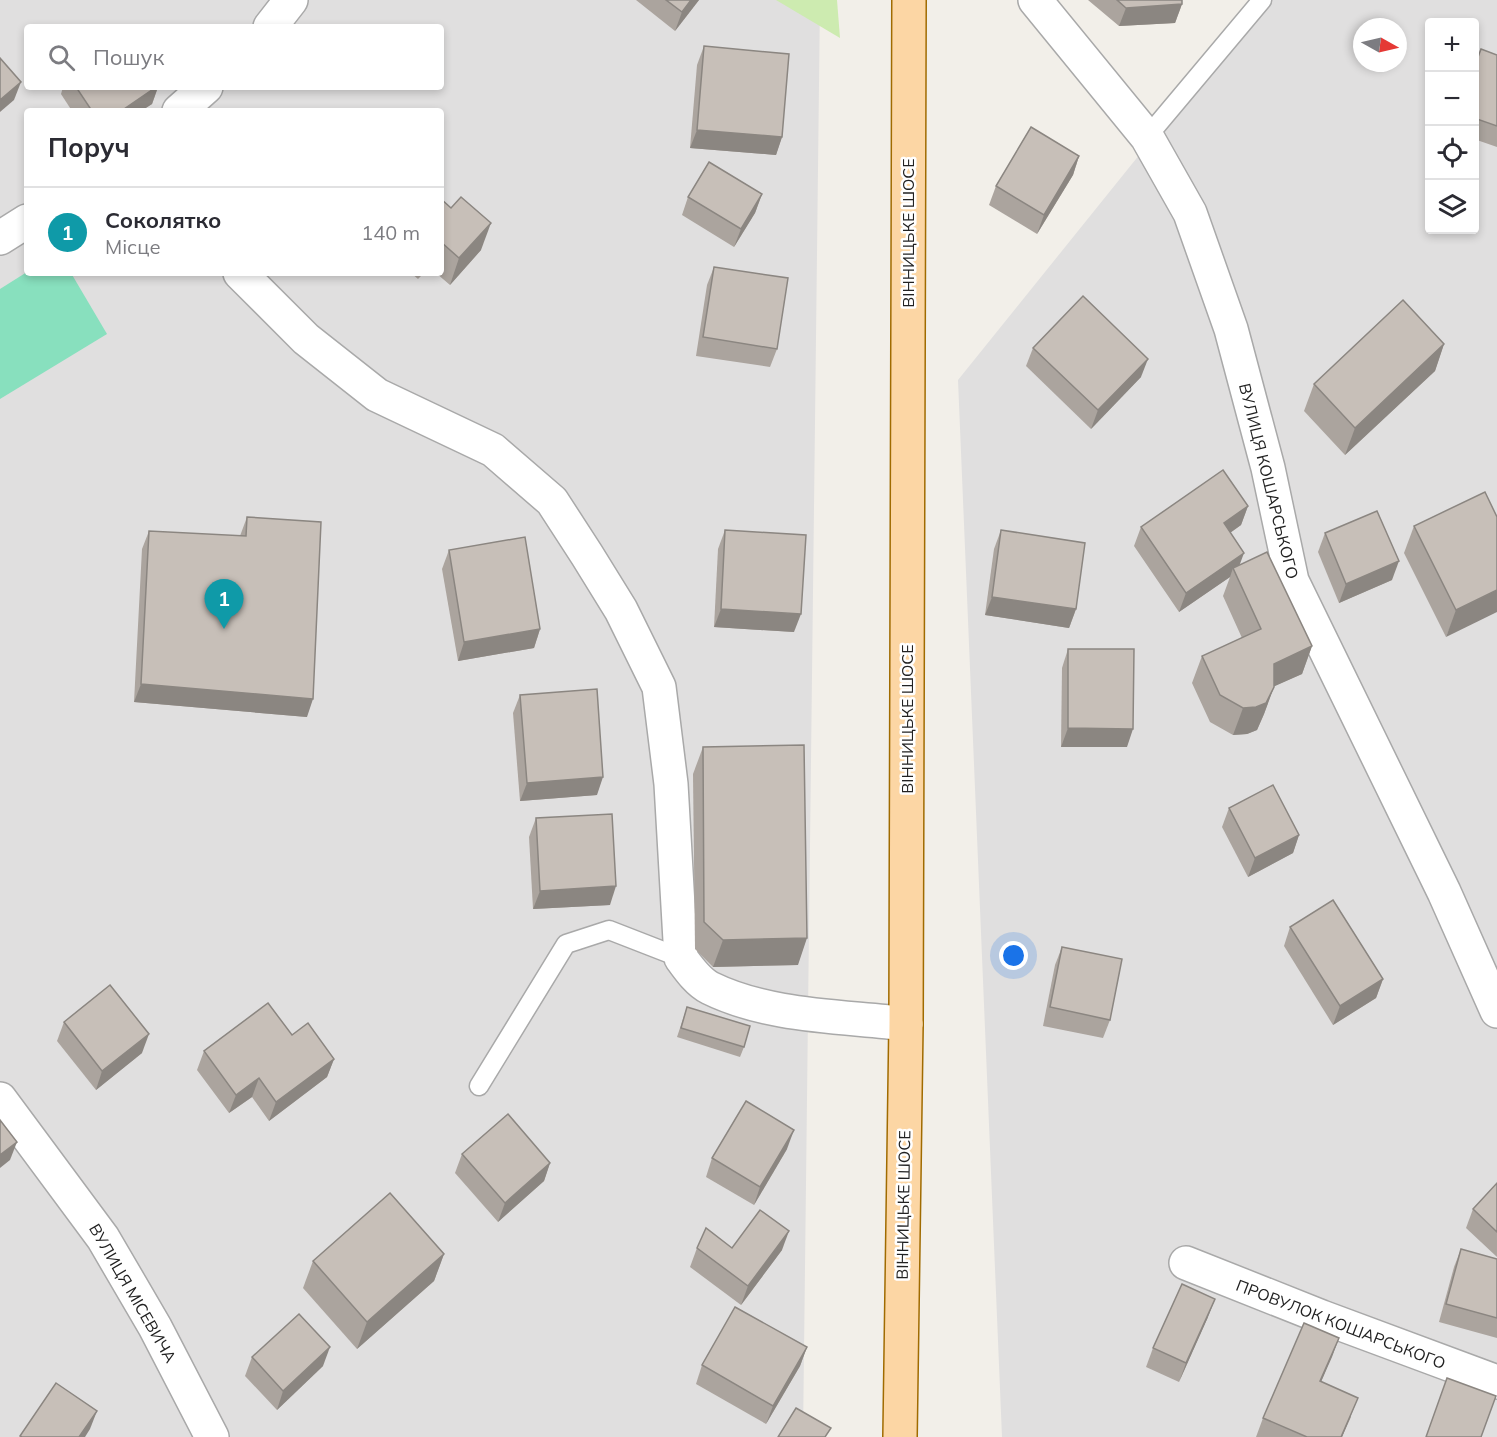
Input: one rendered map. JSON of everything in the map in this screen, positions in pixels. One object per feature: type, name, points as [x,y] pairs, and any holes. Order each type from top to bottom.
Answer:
[{"type":"main road","name":"ВІННИЦЬКЕ ШОСЕ","points":[[900,1437],[906,1024],[909,0]]},
{"type":"street","points":[[272,24],[291,0]]},
{"type":"street","name":"ВУЛИЦЯ КОШАРСЬКОГО","points":[[1035,0],[1147,136],[1190,213],[1231,329],[1268,468],[1292,581],[1444,892],[1497,1011]]},
{"type":"street","points":[[182,108],[203,90]]},
{"type":"street","points":[[0,238],[24,223]]},
{"type":"street","points":[[243,276],[306,339],[378,395],[493,450],[552,501],[587,555],[621,610],[659,687],[671,784],[681,958],[694,975],[708,987],[761,1006],[906,1024]]},
{"type":"street","name":"ВУЛИЦЯ МІСЕВИЧА","points":[[0,1099],[103,1238],[155,1327],[212,1437]]},
{"type":"street","name":"ПРОВУЛОК КОШАРСЬКОГО","points":[[1186,1263],[1333,1322],[1497,1382]]},
{"type":"lane","points":[[1147,136],[1262,0]]},
{"type":"lane","points":[[479,1086],[566,944],[609,930],[681,958]]},
{"type":"shaded area","points":[[0,0],[820,0],[803,1437],[0,1437]]},
{"type":"shaded area","points":[[1264,0],[1497,0],[1497,1437],[1002,1437],[958,380]]},
{"type":"green space","points":[[776,0],[837,0],[840,38]]},
{"type":"green space","points":[[24,274],[24,276],[73,276],[107,334],[0,399],[0,289]]},
{"type":"building","points":[[666,0],[691,0],[682,12]]},
{"type":"building","points":[[1117,0],[1182,0],[1182,4],[1126,8]]},
{"type":"building","points":[[704,46],[789,54],[782,137],[697,130]]},
{"type":"building","points":[[1481,49],[1497,55],[1497,126],[1479,120],[1479,54]]},
{"type":"building","points":[[0,58],[21,82],[0,100]]},
{"type":"building","points":[[78,90],[152,90],[125,108],[90,108]]},
{"type":"building","points":[[1031,127],[1079,156],[1044,215],[996,186]]},
{"type":"building","points":[[709,162],[762,194],[741,229],[688,197]]},
{"type":"building","points":[[461,197],[491,223],[459,258],[444,245],[444,202],[451,208]]},
{"type":"building","points":[[714,267],[788,278],[777,349],[703,337]]},
{"type":"building","points":[[1083,296],[1148,359],[1098,410],[1033,348]]},
{"type":"building","points":[[1403,300],[1444,344],[1355,428],[1314,384]]},
{"type":"building","points":[[1223,470],[1248,506],[1224,523],[1244,553],[1186,593],[1141,527]]},
{"type":"building","points":[[1485,492],[1497,517],[1497,590],[1456,610],[1414,526]]},
{"type":"building","points":[[1377,511],[1399,561],[1346,584],[1325,533]]},
{"type":"building","points":[[247,517],[321,522],[313,699],[141,684],[149,531],[246,536]]},
{"type":"building","points":[[725,530],[806,535],[801,614],[721,609]]},
{"type":"building","points":[[1001,530],[1085,543],[1076,609],[992,597]]},
{"type":"building","points":[[525,537],[540,629],[464,642],[449,550]]},
{"type":"building","points":[[1267,552],[1312,646],[1274,664],[1274,687],[1266,703],[1243,708],[1220,695],[1202,656],[1261,629],[1233,568]]},
{"type":"building","points":[[1068,649],[1134,649],[1133,729],[1068,728]]},
{"type":"building","points":[[597,689],[603,777],[527,783],[520,695]]},
{"type":"building","points":[[804,745],[807,938],[723,940],[704,922],[703,747]]},
{"type":"building","points":[[1273,785],[1299,835],[1255,858],[1229,808]]},
{"type":"building","points":[[612,814],[616,886],[540,891],[536,818]]},
{"type":"building","points":[[1333,900],[1383,979],[1340,1006],[1290,927]]},
{"type":"building","points":[[1062,947],[1122,959],[1110,1020],[1050,1007]]},
{"type":"building","points":[[110,985],[149,1034],[102,1071],[64,1022]]},
{"type":"building","points":[[268,1003],[292,1035],[308,1023],[334,1059],[276,1102],[259,1078],[236,1095],[204,1051]]},
{"type":"building","points":[[687,1007],[750,1026],[744,1047],[681,1028]]},
{"type":"building","points":[[746,1101],[794,1130],[760,1187],[712,1158]]},
{"type":"building","points":[[508,1114],[550,1163],[505,1203],[462,1154]]},
{"type":"building","points":[[0,1120],[17,1142],[0,1155]]},
{"type":"building","points":[[1497,1183],[1497,1232],[1473,1209]]},
{"type":"building","points":[[390,1193],[444,1254],[367,1322],[313,1261]]},
{"type":"building","points":[[760,1210],[789,1231],[748,1286],[697,1248],[706,1228],[732,1248]]},
{"type":"building","points":[[1461,1249],[1497,1259],[1497,1318],[1446,1304]]},
{"type":"building","points":[[1182,1284],[1215,1299],[1186,1363],[1153,1348]]},
{"type":"building","points":[[735,1307],[807,1347],[773,1406],[702,1365]]},
{"type":"building","points":[[299,1314],[330,1347],[283,1391],[252,1357]]},
{"type":"building","points":[[1304,1323],[1339,1338],[1320,1381],[1358,1398],[1341,1437],[1307,1437],[1263,1418]]},
{"type":"building","points":[[1447,1378],[1496,1396],[1481,1437],[1426,1437]]},
{"type":"building","points":[[56,1383],[97,1411],[79,1437],[20,1436]]},
{"type":"building","points":[[796,1408],[831,1428],[825,1437],[778,1437]]},
{"type":"place","name":"Соколятко","points":[[224,629]]}]
